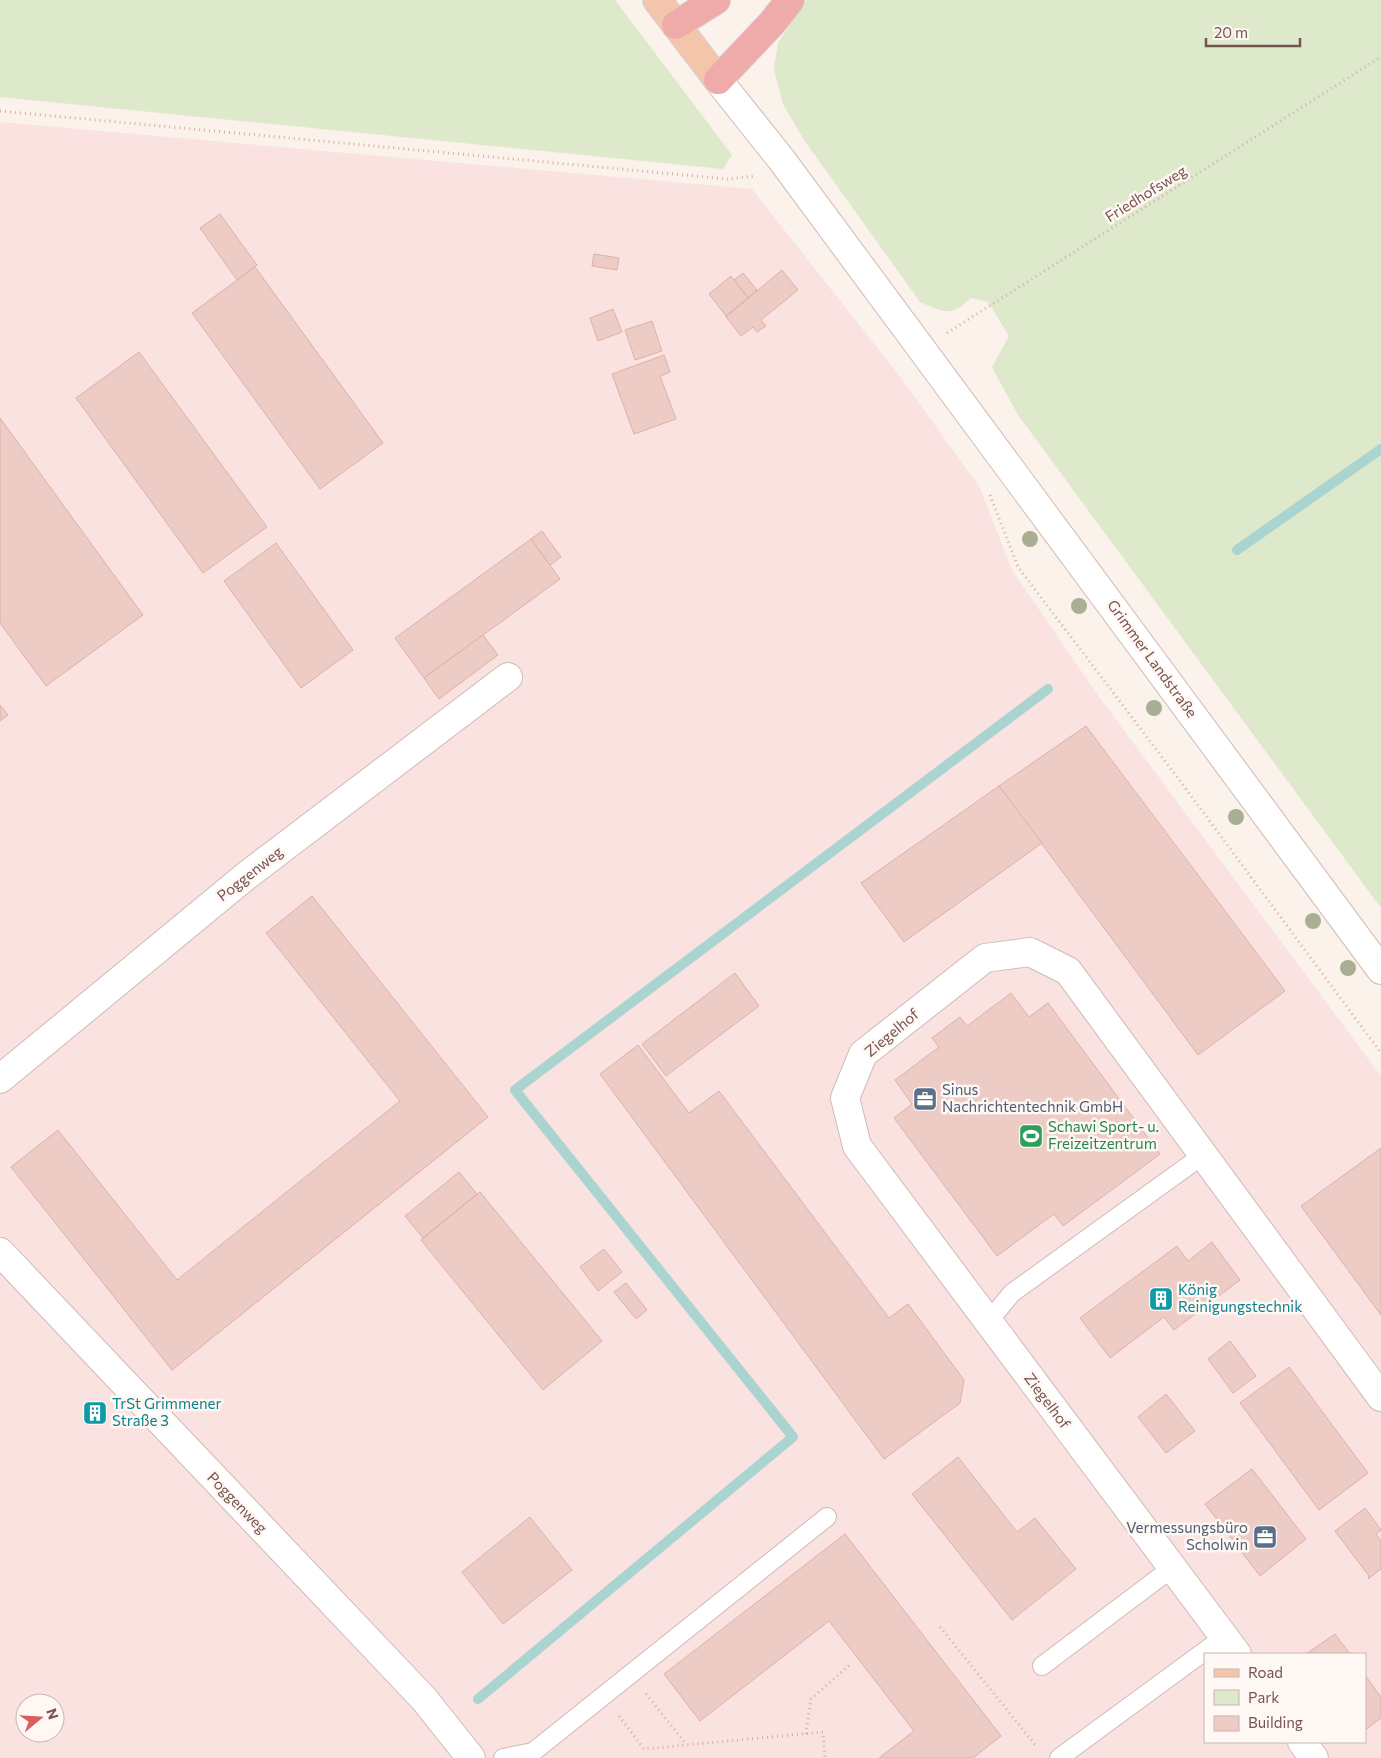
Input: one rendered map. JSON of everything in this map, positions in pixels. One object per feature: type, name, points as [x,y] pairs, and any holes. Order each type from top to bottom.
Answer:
[{"type":"highway","points":[[676,25],[716,0]]},
{"type":"highway","points":[[718,80],[772,24],[790,0]]},
{"type":"main road","points":[[658,0],[718,80]]},
{"type":"street","name":"Grimmer Landstraße","points":[[718,80],[781,159],[1381,970]]},
{"type":"street","name":"Poggenweg","points":[[0,1079],[246,876],[508,677]]},
{"type":"street","name":"Ziegelhof","points":[[1230,1646],[857,1146],[845,1098],[863,1054],[985,958],[1030,952],[1068,971],[1381,1397]]},
{"type":"street","name":"Poggenweg","points":[[0,1252],[424,1699],[471,1758]]},
{"type":"street","points":[[1303,1743],[1314,1758]]},
{"type":"lane","points":[[988,1322],[1012,1294],[1204,1155]]},
{"type":"lane","points":[[503,1758],[533,1752],[827,1516]]},
{"type":"lane","points":[[1042,1666],[1172,1568]]},
{"type":"lane","points":[[1219,1653],[1230,1646]]},
{"type":"lane","points":[[1059,1758],[1204,1663]]},
{"type":"path","name":"Friedhofsweg","points":[[922,349],[1381,57]]},
{"type":"path","points":[[0,111],[727,179],[757,176]]},
{"type":"path","points":[[751,168],[762,184]]},
{"type":"path","points":[[988,489],[1018,567],[1180,781],[1381,1053]]},
{"type":"path","points":[[940,1627],[1040,1750]]},
{"type":"path","points":[[806,1734],[810,1699],[851,1664]]},
{"type":"path","points":[[631,1674],[686,1745]]},
{"type":"path","points":[[603,1696],[644,1749],[823,1732],[825,1758]]},
{"type":"shaded area","points":[[0,122],[752,189],[902,379],[980,488],[1012,570],[1097,694],[1381,1076],[1381,1758],[0,1758]]},
{"type":"green space","points":[[0,0],[615,0],[732,155],[723,169],[0,97]]},
{"type":"green space","points":[[806,0],[1381,0],[1381,908],[1018,415],[992,367],[1009,336],[988,302],[971,298],[958,308],[947,311],[920,302],[804,140],[783,104],[774,69],[778,43]]},
{"type":"building","points":[[220,214],[257,265],[237,280],[200,228]]},
{"type":"building","points":[[594,254],[619,258],[617,270],[592,266]]},
{"type":"building","points":[[255,267],[383,443],[320,489],[192,313]]},
{"type":"building","points":[[782,270],[798,290],[761,320],[766,326],[757,332],[753,327],[741,336],[726,317]]},
{"type":"building","points":[[743,273],[757,290],[748,298],[734,280]]},
{"type":"building","points":[[731,276],[748,298],[726,316],[709,294]]},
{"type":"building","points":[[613,309],[622,332],[598,341],[590,318]]},
{"type":"building","points":[[652,321],[662,351],[635,360],[625,330]]},
{"type":"building","points":[[139,352],[267,527],[203,573],[76,398]]},
{"type":"building","points":[[664,355],[670,372],[660,376],[676,419],[634,434],[612,374]]},
{"type":"building","points":[[0,418],[143,615],[46,686],[0,623]]},
{"type":"building","points":[[542,531],[561,557],[550,565],[531,539]]},
{"type":"building","points":[[531,539],[560,579],[424,678],[395,638]]},
{"type":"building","points":[[276,543],[353,650],[301,688],[224,581]]},
{"type":"building","points":[[483,635],[498,655],[439,699],[424,678]]},
{"type":"building","points":[[0,705],[8,715],[0,721]]},
{"type":"building","points":[[1086,726],[1285,991],[1198,1055],[999,786]]},
{"type":"building","points":[[999,786],[1042,843],[904,942],[861,883]]},
{"type":"building","points":[[312,896],[488,1117],[172,1370],[11,1167],[58,1130],[177,1280],[400,1101],[266,933]]},
{"type":"building","points":[[735,973],[759,1006],[666,1076],[642,1044]]},
{"type":"building","points":[[1011,993],[1029,1017],[1048,1003],[1160,1154],[1063,1226],[1054,1214],[997,1256],[894,1118],[912,1104],[895,1080],[939,1047],[932,1038],[960,1017],[967,1026]]},
{"type":"building","points":[[638,1045],[689,1113],[719,1091],[889,1318],[908,1304],[964,1380],[960,1403],[884,1459],[600,1074]]},
{"type":"building","points":[[1381,1148],[1381,1315],[1301,1206]]},
{"type":"building","points":[[459,1172],[477,1194],[423,1238],[405,1216]]},
{"type":"building","points":[[480,1192],[602,1341],[543,1390],[421,1240]]},
{"type":"building","name":"König Reinigungstechnik","points":[[1212,1242],[1240,1280],[1174,1330],[1164,1317],[1110,1358],[1080,1318],[1177,1246],[1188,1261]]},
{"type":"building","points":[[604,1249],[622,1272],[598,1291],[580,1267]]},
{"type":"building","points":[[626,1283],[647,1310],[636,1319],[614,1292]]},
{"type":"building","points":[[1230,1341],[1256,1376],[1233,1393],[1208,1359]]},
{"type":"building","points":[[1289,1367],[1368,1473],[1319,1510],[1240,1403]]},
{"type":"building","points":[[1166,1394],[1195,1431],[1166,1453],[1138,1417]]},
{"type":"building","name":"TrSt Grimmener Straße 3","points":[[93,1405],[103,1416],[97,1420],[88,1409]]},
{"type":"building","points":[[958,1457],[1017,1532],[1035,1518],[1076,1569],[1012,1620],[912,1494]]},
{"type":"building","points":[[1252,1469],[1306,1539],[1260,1576],[1205,1504]]},
{"type":"building","points":[[1365,1508],[1381,1530],[1376,1534],[1381,1541],[1381,1569],[1368,1579],[1369,1576],[1335,1531]]},
{"type":"building","points":[[530,1517],[572,1570],[503,1624],[462,1572]]},
{"type":"building","points":[[845,1534],[1001,1736],[973,1758],[879,1758],[914,1731],[829,1621],[700,1721],[664,1674]]},
{"type":"building","points":[[1335,1634],[1349,1653],[1307,1653]]},
{"type":"building","points":[[1366,1676],[1381,1697],[1381,1718],[1366,1729]]},
{"type":"waterway","points":[[1237,550],[1381,449]]},
{"type":"waterway","points":[[478,1699],[793,1437],[515,1090],[1048,689]]},
{"type":"place","name":"Sinus Nachrichtentechnik GmbH","points":[[925,1099]]},
{"type":"place","name":"Schawi Sport- u. Freizeitzentrum","points":[[1031,1136]]},
{"type":"place","name":"König Reinigungstechnik","points":[[1161,1299]]},
{"type":"place","name":"TrSt Grimmener Straße 3","points":[[95,1413]]},
{"type":"place","name":"Vermessungsbüro Scholwin","points":[[1265,1537]]}]
